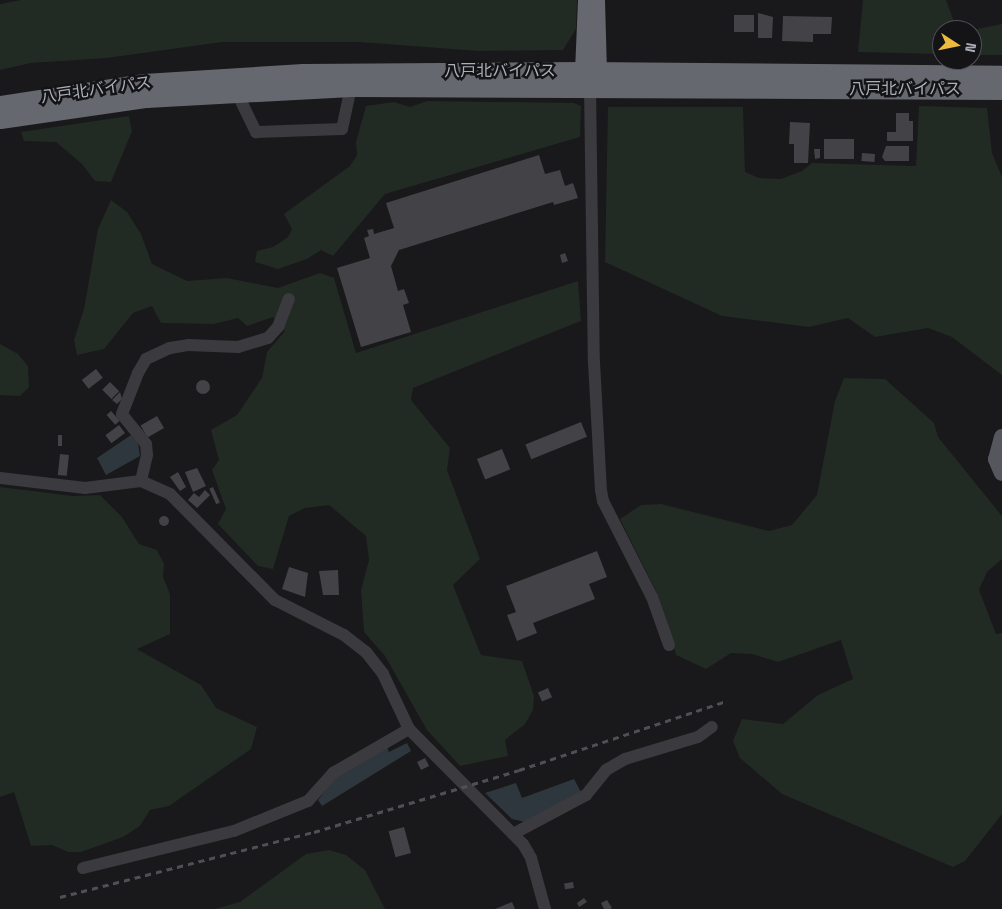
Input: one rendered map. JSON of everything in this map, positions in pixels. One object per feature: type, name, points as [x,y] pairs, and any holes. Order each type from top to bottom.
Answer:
[{"type":"highway","points":[[587,0],[590,77]]},
{"type":"highway","points":[[590,77],[595,0]]},
{"type":"highway","name":"八戸北バイパス","points":[[0,105],[74,92],[214,77],[373,71],[1002,90]]},
{"type":"highway","name":"八戸北バイパス","points":[[0,119],[67,107],[236,91],[590,77],[1002,75]]},
{"type":"main road","points":[[1002,437],[996,459],[1002,473]]},
{"type":"street","points":[[590,77],[594,362],[603,501],[652,597],[670,645]]},
{"type":"street","points":[[236,91],[256,132],[342,129],[352,87]]},
{"type":"street","points":[[140,481],[147,454],[146,444],[122,414],[138,373],[146,359],[158,351],[188,345],[250,345],[268,338],[278,327],[289,300]]},
{"type":"street","points":[[0,478],[85,488],[140,481],[170,494],[275,600],[344,634],[366,652],[383,674],[409,729],[513,834],[531,858],[545,909]]},
{"type":"street","points":[[513,834],[586,795],[606,770],[625,759],[698,736],[712,727]]},
{"type":"street","points":[[83,868],[234,830],[308,801],[333,773],[409,729]]},
{"type":"shaded area","points":[[21,0],[577,0],[576,29],[563,50],[478,51],[359,42],[222,42],[107,58],[31,63],[0,70],[0,4]]},
{"type":"shaded area","points":[[863,0],[946,0],[953,20],[932,20],[932,54],[858,52]]},
{"type":"shaded area","points":[[1002,24],[1002,55],[982,55],[982,28]]},
{"type":"shaded area","points":[[427,101],[574,103],[581,106],[580,137],[385,194],[333,256],[321,250],[307,259],[278,269],[255,262],[257,251],[273,247],[288,237],[292,229],[284,214],[350,166],[357,155],[356,142],[366,106],[394,102],[410,107]]},
{"type":"shaded area","points":[[919,106],[987,108],[992,153],[1002,177],[1002,375],[952,337],[928,328],[875,337],[848,318],[809,327],[722,316],[605,262],[608,107],[743,107],[745,172],[759,178],[781,179],[802,171],[812,163],[916,166]]},
{"type":"shaded area","points":[[129,116],[132,131],[111,182],[95,181],[82,164],[56,142],[24,141],[21,132]]},
{"type":"shaded area","points":[[111,200],[127,212],[141,234],[152,264],[187,281],[227,278],[278,288],[320,273],[334,278],[356,353],[578,281],[581,321],[413,388],[411,400],[450,448],[447,470],[480,559],[453,585],[481,655],[522,661],[534,696],[533,710],[525,724],[505,740],[508,756],[460,766],[427,730],[385,656],[364,632],[361,590],[369,560],[366,536],[329,505],[305,508],[289,516],[273,569],[258,566],[218,524],[226,509],[212,470],[219,460],[211,430],[237,415],[262,378],[267,352],[285,331],[273,317],[247,326],[238,318],[214,324],[161,323],[152,306],[133,313],[104,349],[77,355],[74,340],[84,309],[98,229]]},
{"type":"shaded area","points":[[0,344],[18,354],[28,366],[29,387],[20,396],[0,395]]},
{"type":"shaded area","points":[[844,378],[885,379],[934,423],[938,437],[1002,516],[1002,559],[987,572],[979,590],[996,634],[1002,633],[1002,814],[965,861],[953,867],[782,794],[740,758],[733,741],[742,719],[783,724],[818,695],[853,679],[841,640],[778,662],[752,654],[731,653],[706,669],[676,655],[656,591],[620,519],[641,505],[661,504],[769,531],[792,525],[817,495],[835,401]]},
{"type":"shaded area","points":[[131,435],[138,443],[140,456],[106,475],[97,458]]},
{"type":"shaded area","points":[[0,487],[73,496],[100,495],[122,517],[139,544],[157,550],[164,564],[163,577],[170,594],[170,634],[137,649],[201,685],[216,708],[257,727],[251,749],[169,806],[150,810],[140,826],[123,837],[81,852],[68,852],[52,845],[31,846],[14,792],[0,797]]},
{"type":"shaded area","points":[[407,743],[411,751],[322,806],[318,800],[335,778],[387,747],[389,752]]},
{"type":"shaded area","points":[[574,779],[581,792],[525,822],[512,819],[485,793],[516,783],[522,798]]},
{"type":"shaded area","points":[[329,850],[346,855],[365,870],[385,909],[215,909],[240,902],[306,854]]},
{"type":"building","points":[[758,13],[773,17],[772,38],[758,38]]},
{"type":"building","points":[[734,15],[754,15],[754,32],[734,32]]},
{"type":"building","points":[[783,16],[832,17],[831,34],[813,34],[813,42],[782,41]]},
{"type":"building","points":[[896,113],[909,113],[909,121],[913,121],[913,141],[887,141],[887,132],[896,132]]},
{"type":"building","points":[[790,122],[810,123],[808,163],[794,163],[794,144],[789,144]]},
{"type":"building","points":[[824,139],[854,139],[854,159],[824,159]]},
{"type":"building","points":[[886,146],[909,146],[909,161],[885,161],[882,157]]},
{"type":"building","points":[[814,149],[820,149],[820,158],[815,159]]},
{"type":"building","points":[[862,153],[875,154],[874,162],[861,161]]},
{"type":"building","points":[[539,155],[545,174],[560,170],[565,186],[573,183],[578,198],[554,205],[553,202],[399,250],[391,266],[398,291],[404,289],[409,303],[403,305],[411,332],[361,347],[337,268],[370,258],[364,238],[369,236],[367,230],[373,229],[374,234],[394,228],[386,203]]},
{"type":"building","points":[[565,253],[568,261],[562,263],[560,255]]},
{"type":"building","points":[[96,369],[103,378],[89,389],[82,380]]},
{"type":"building","points":[[203,380],[208,382],[210,387],[208,392],[203,394],[198,392],[196,387],[198,382]]},
{"type":"building","points":[[110,382],[119,391],[111,399],[102,390]]},
{"type":"building","points":[[120,392],[122,399],[117,404],[112,400]]},
{"type":"building","points":[[111,411],[120,421],[115,425],[107,415]]},
{"type":"building","points":[[157,416],[164,428],[148,438],[141,426]]},
{"type":"building","points":[[581,422],[587,437],[531,459],[525,444]]},
{"type":"building","points":[[119,425],[125,433],[111,443],[105,435]]},
{"type":"building","points":[[58,435],[62,435],[62,446],[58,446]]},
{"type":"building","points":[[502,449],[510,469],[485,480],[477,459]]},
{"type":"building","points":[[60,454],[69,455],[67,476],[58,475]]},
{"type":"building","points":[[197,468],[206,486],[193,492],[185,472]]},
{"type":"building","points":[[178,472],[186,487],[180,491],[170,477]]},
{"type":"building","points":[[213,487],[220,503],[216,504],[209,489]]},
{"type":"building","points":[[205,490],[210,495],[197,508],[188,500],[194,493],[199,497]]},
{"type":"building","points":[[162,516],[166,516],[169,521],[168,525],[162,526],[159,523],[159,519]]},
{"type":"building","points":[[597,551],[607,577],[589,584],[595,599],[533,623],[537,633],[517,641],[507,615],[516,612],[506,586]]},
{"type":"building","points":[[289,567],[308,573],[305,597],[282,589]]},
{"type":"building","points":[[338,570],[339,595],[323,595],[319,571]]},
{"type":"building","points":[[548,688],[552,697],[542,702],[538,692]]},
{"type":"building","points":[[425,758],[429,766],[421,770],[417,762]]},
{"type":"building","points":[[404,827],[411,853],[396,857],[389,831]]},
{"type":"building","points":[[573,882],[574,888],[565,889],[564,883]]},
{"type":"building","points":[[584,898],[587,902],[579,907],[577,903]]},
{"type":"building","points":[[607,900],[612,908],[604,909],[601,903]]},
{"type":"building","points":[[512,902],[515,909],[495,909]]},
{"type":"railway","points":[[60,897],[314,832],[519,770],[727,701]]}]
